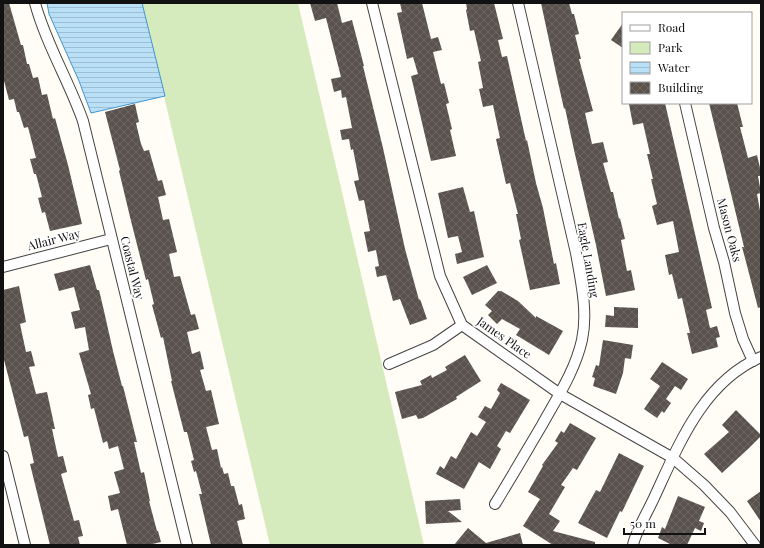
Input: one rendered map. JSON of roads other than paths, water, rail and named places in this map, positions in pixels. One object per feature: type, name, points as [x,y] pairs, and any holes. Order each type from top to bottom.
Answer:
[{"type":"street","name":"Coastal Way","points":[[35,3],[44,30],[70,86],[83,121],[187,545]]},
{"type":"street","name":"James Place","points":[[372,3],[440,276],[462,325],[560,394],[673,458],[704,485],[730,512],[755,545]]},
{"type":"street","name":"Eagle Landing","points":[[496,504],[573,369],[582,340],[584,322],[583,291],[574,245],[518,3]]},
{"type":"street","name":"Mason Oaks","points":[[685,104],[714,228],[724,262],[734,312],[743,338],[757,359]]},
{"type":"street","name":"Allair Way","points":[[3,267],[111,239]]},
{"type":"street","points":[[389,364],[433,345],[462,325]]},
{"type":"street","points":[[633,545],[673,458],[695,416],[708,398],[725,380],[757,359]]},
{"type":"street","points":[[3,456],[25,545]]},
{"type":"water","points":[[47,3],[142,3],[165,96],[91,113],[79,81],[49,14]]}]
